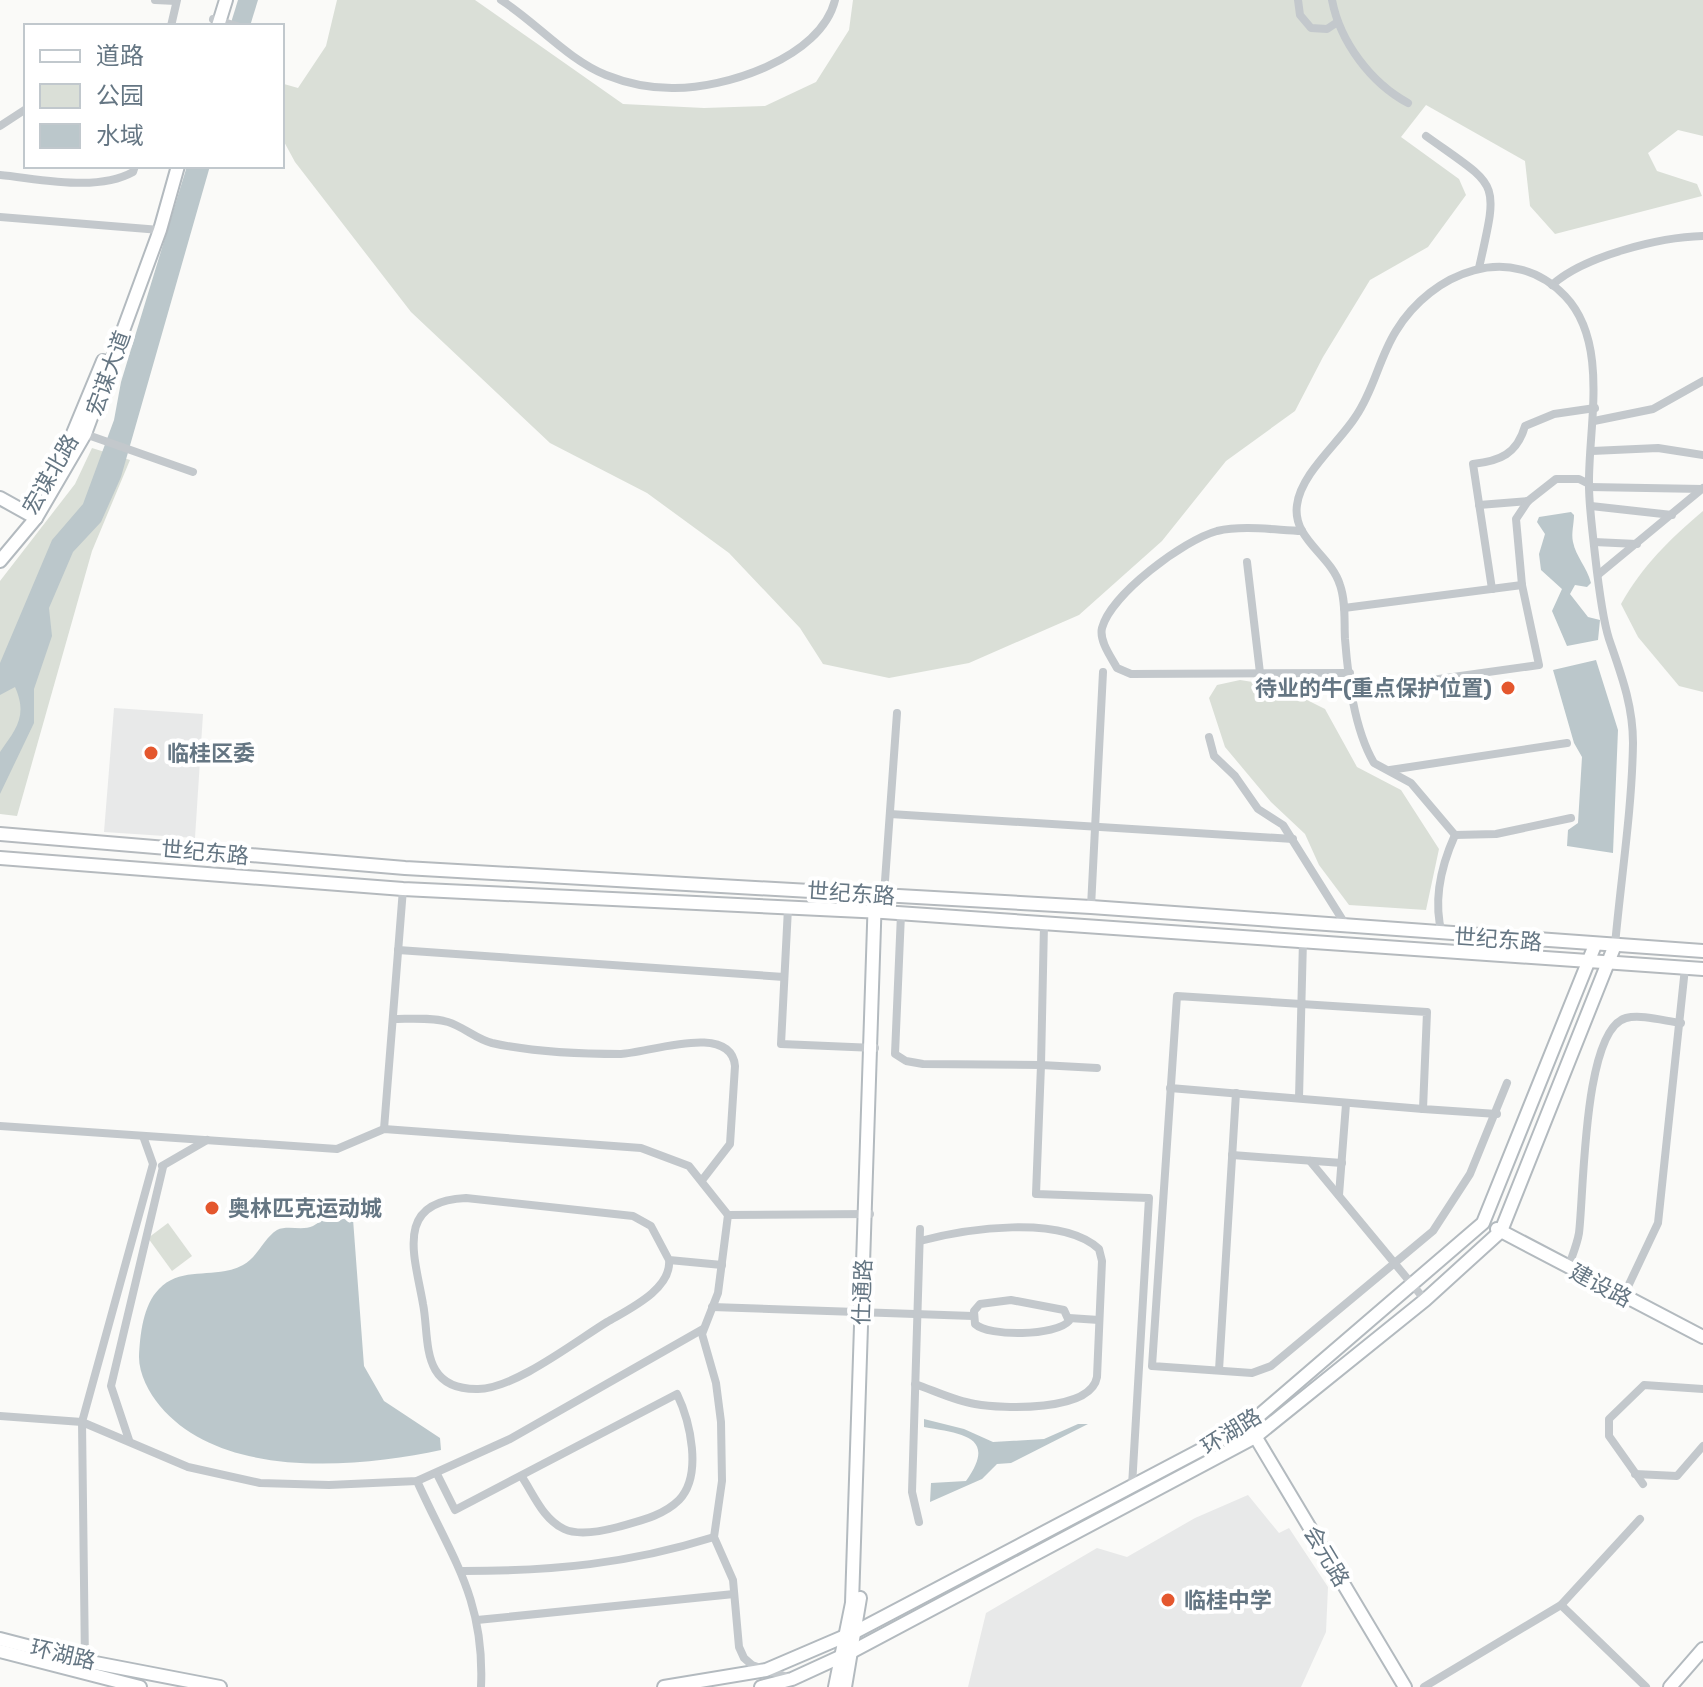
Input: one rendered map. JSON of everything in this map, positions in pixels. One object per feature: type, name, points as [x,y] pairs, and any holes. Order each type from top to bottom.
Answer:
[{"type":"main road","points":[[216,23],[218,0]]},
{"type":"main road","points":[[216,23],[226,0]]},
{"type":"main road","name":"宏谋北路","points":[[0,550],[33,516],[68,449],[156,229],[171,168]]},
{"type":"main road","name":"宏谋大道","points":[[0,561],[85,434],[177,168]]},
{"type":"main road","points":[[0,498],[33,516]]},
{"type":"main road","name":"世纪东路","points":[[0,834],[405,868],[1091,907],[1442,935],[1703,951]]},
{"type":"main road","points":[[105,842],[114,856],[113,862],[105,867]]},
{"type":"main road","points":[[181,849],[173,862],[186,874]]},
{"type":"main road","name":"世纪东路","points":[[0,858],[403,889],[879,912],[1703,969]]},
{"type":"main road","points":[[403,889],[405,868]]},
{"type":"main road","name":"仕通路","points":[[845,1687],[851,1633],[865,1312],[879,895]]},
{"type":"main road","name":"环湖路","points":[[664,1687],[766,1670],[851,1633],[1132,1486],[1252,1431],[1483,1223],[1595,945]]},
{"type":"main road","name":"环湖路","points":[[761,1687],[792,1683],[1252,1431],[1425,1300],[1501,1231],[1615,945]]},
{"type":"main road","name":"建设路","points":[[1483,1223],[1703,1337]]},
{"type":"main road","name":"会元路","points":[[1252,1431],[1405,1687]]},
{"type":"main road","name":"环湖路","points":[[0,1639],[140,1687]]},
{"type":"main road","points":[[1670,1687],[1703,1649]]},
{"type":"main road","name":"环湖路","points":[[0,1651],[220,1687]]},
{"type":"main road","name":"仕通路","points":[[835,1687],[847,1654]]},
{"type":"main road","points":[[771,1687],[792,1683]]},
{"type":"street","points":[[155,0],[176,0],[171,24]]},
{"type":"street","points":[[501,0],[593,69],[632,82],[673,88],[712,85],[783,59],[824,24],[835,0]]},
{"type":"street","points":[[1298,0],[1300,15],[1311,28],[1327,29],[1336,23]]},
{"type":"street","points":[[1332,0],[1336,23],[1375,80],[1408,103]]},
{"type":"street","points":[[0,126],[24,110]]},
{"type":"street","points":[[1426,136],[1479,174],[1489,187],[1492,210],[1479,268]]},
{"type":"street","points":[[0,175],[101,182],[122,178],[134,168]]},
{"type":"street","points":[[0,217],[156,229]]},
{"type":"street","points":[[1552,285],[1570,271],[1606,257],[1662,242],[1703,236]]},
{"type":"street","points":[[1455,835],[1411,783],[1374,763],[1370,756],[1353,691],[1344,608],[1334,571],[1302,531],[1296,510],[1302,488],[1357,416],[1398,326],[1428,292],[1458,275],[1479,268],[1518,268],[1552,285],[1567,298],[1583,325],[1595,408],[1589,486],[1594,542],[1609,640],[1627,688],[1633,740],[1615,945]]},
{"type":"street","points":[[1594,421],[1653,409],[1703,381]]},
{"type":"street","points":[[1492,589],[1473,464],[1507,456],[1522,437],[1525,426],[1554,414],[1595,408]]},
{"type":"street","points":[[85,434],[193,472]]},
{"type":"street","points":[[1592,451],[1658,448],[1703,455]]},
{"type":"street","points":[[1353,691],[1539,665],[1522,585],[1516,519],[1528,501],[1556,479],[1579,479],[1589,486],[1703,488]]},
{"type":"street","points":[[1599,574],[1703,488]]},
{"type":"street","points":[[1479,505],[1528,501]]},
{"type":"street","points":[[1591,506],[1672,515]]},
{"type":"street","points":[[1302,531],[1235,529],[1206,534],[1156,564],[1139,579],[1101,630],[1112,660],[1125,673],[1350,673]]},
{"type":"street","points":[[1594,542],[1638,544]]},
{"type":"street","points":[[1247,562],[1260,673]]},
{"type":"street","points":[[1344,608],[1522,585]]},
{"type":"street","points":[[1091,907],[1103,672]]},
{"type":"street","points":[[879,895],[890,814],[897,713]]},
{"type":"street","points":[[1209,737],[1214,756],[1258,809],[1283,825],[1347,927]]},
{"type":"street","points":[[1388,770],[1567,743]]},
{"type":"street","points":[[890,814],[1293,839]]},
{"type":"street","points":[[1455,835],[1507,833],[1571,818]]},
{"type":"street","points":[[1442,935],[1438,921],[1440,881],[1455,835]]},
{"type":"street","points":[[384,1129],[403,889]]},
{"type":"street","points":[[788,908],[781,1044],[873,1048]]},
{"type":"street","points":[[901,914],[895,1054],[906,1061],[923,1064],[1097,1068]]},
{"type":"street","points":[[1044,924],[1036,1194],[1149,1198],[1132,1486]]},
{"type":"street","points":[[1299,1098],[1303,940]]},
{"type":"street","points":[[398,950],[784,977]]},
{"type":"street","points":[[1623,1297],[1658,1223],[1685,968]]},
{"type":"street","points":[[1423,1109],[1427,1012],[1177,996],[1152,1366],[1252,1373],[1271,1366],[1433,1231],[1453,1203],[1485,1146],[1507,1083]]},
{"type":"street","points":[[1568,1268],[1579,1237],[1592,1083],[1602,1049],[1618,1022],[1628,1017],[1681,1023]]},
{"type":"street","points":[[393,1019],[442,1021],[494,1043],[571,1052],[636,1053],[707,1042],[725,1046],[732,1054],[735,1066],[730,1144],[703,1179]]},
{"type":"street","points":[[1170,1088],[1497,1114]]},
{"type":"street","points":[[1219,1370],[1236,1093]]},
{"type":"street","points":[[1339,1195],[1346,1104]]},
{"type":"street","points":[[0,1126],[337,1149],[384,1129],[641,1148],[682,1161],[703,1179],[728,1215],[722,1265],[702,1342],[716,1383],[721,1422],[722,1481],[714,1537],[733,1580],[739,1647],[752,1665],[792,1683]]},
{"type":"street","points":[[85,1666],[82,1422],[153,1164],[143,1136]]},
{"type":"street","points":[[129,1440],[111,1386],[163,1167],[207,1140]]},
{"type":"street","points":[[1232,1155],[1342,1163]]},
{"type":"street","points":[[1310,1161],[1425,1300]]},
{"type":"street","points":[[153,1164],[163,1167]]},
{"type":"street","points":[[466,1198],[633,1216],[651,1226],[669,1260],[662,1281],[634,1305],[510,1381],[478,1389],[461,1386],[449,1380],[430,1362],[412,1244],[422,1217],[440,1202],[466,1198]]},
{"type":"street","points":[[728,1215],[868,1214]]},
{"type":"street","points":[[915,1384],[966,1402],[994,1406],[1054,1404],[1081,1397],[1096,1384],[1099,1320],[1101,1255],[1097,1247],[1085,1241],[1051,1231],[1013,1227],[971,1229],[920,1241]]},
{"type":"street","points":[[919,1522],[912,1492],[920,1229]]},
{"type":"street","points":[[669,1260],[722,1265]]},
{"type":"street","points":[[1011,1300],[1064,1310],[1069,1318],[1063,1326],[1010,1333],[983,1330],[975,1324],[973,1316],[975,1308],[984,1302],[1011,1300]]},
{"type":"street","points":[[712,1307],[973,1316]]},
{"type":"street","points":[[1069,1318],[1099,1320]]},
{"type":"street","points":[[0,1416],[82,1422],[188,1467],[260,1483],[329,1485],[417,1481],[510,1439],[703,1329]]},
{"type":"street","points":[[1643,1484],[1609,1436],[1607,1425],[1611,1416],[1644,1385],[1703,1389]]},
{"type":"street","points":[[437,1474],[455,1510],[677,1394],[685,1409],[690,1447],[687,1488],[668,1509],[649,1518],[612,1528],[574,1532],[551,1521],[522,1477]]},
{"type":"street","points":[[1635,1474],[1677,1476],[1703,1446]]},
{"type":"street","points":[[417,1481],[463,1571],[477,1620],[481,1687]]},
{"type":"street","points":[[1424,1687],[1561,1605],[1640,1519]]},
{"type":"street","points":[[463,1571],[592,1567],[671,1551],[714,1537]]},
{"type":"street","points":[[477,1620],[734,1594]]},
{"type":"street","points":[[1561,1605],[1646,1687]]},
{"type":"shaded area","points":[[114,708],[203,714],[195,838],[104,832]]},
{"type":"shaded area","name":"临桂中学","points":[[1248,1495],[1279,1533],[1289,1528],[1328,1587],[1326,1632],[1301,1687],[968,1687],[986,1613],[1097,1548],[1127,1557],[1195,1518]]},
{"type":"green space","points":[[337,0],[475,0],[623,104],[704,108],[765,106],[816,82],[849,30],[853,0],[1703,0],[1703,136],[1678,130],[1648,153],[1657,171],[1697,184],[1702,196],[1555,234],[1530,206],[1525,161],[1426,105],[1401,137],[1459,179],[1466,195],[1428,247],[1370,280],[1323,357],[1295,411],[1226,461],[1162,541],[1079,615],[969,663],[889,678],[823,664],[800,628],[729,553],[647,493],[550,443],[411,312],[295,162],[284,142],[284,84],[298,88],[326,46]]},
{"type":"green space","points":[[92,448],[130,460],[92,551],[17,816],[0,814],[0,581],[75,484]]},
{"type":"green space","points":[[1703,511],[1703,692],[1679,686],[1638,637],[1621,604],[1658,554]]},
{"type":"green space","points":[[1240,680],[1279,686],[1325,709],[1357,767],[1401,790],[1439,849],[1426,910],[1349,905],[1319,865],[1305,834],[1271,802],[1225,747],[1209,698],[1217,685]]},
{"type":"green space","points":[[168,1223],[192,1256],[172,1271],[148,1238]]},
{"type":"water","points":[[238,0],[258,0],[251,24],[231,24]]},
{"type":"water","points":[[186,168],[209,168],[121,477],[101,522],[73,552],[49,608],[52,636],[34,689],[34,723],[0,794],[0,752],[15,729],[20,706],[15,687],[0,695],[0,663],[52,540],[83,504],[114,420],[121,382]]},
{"type":"water","points":[[1571,512],[1574,515],[1574,547],[1591,583],[1587,587],[1575,585],[1570,594],[1588,617],[1600,620],[1598,640],[1567,646],[1552,611],[1562,589],[1541,570],[1539,554],[1545,534],[1537,522],[1539,517]]},
{"type":"water","points":[[1596,660],[1618,730],[1613,853],[1567,846],[1568,830],[1578,823],[1582,757],[1574,743],[1553,670]]},
{"type":"water","points":[[338,1210],[353,1219],[364,1366],[384,1401],[440,1438],[441,1450],[370,1461],[332,1464],[292,1462],[254,1457],[218,1447],[186,1430],[156,1401],[141,1370],[142,1330],[149,1303],[159,1289],[178,1277],[221,1272],[243,1265],[277,1230],[313,1226]]},
{"type":"water","points":[[924,1419],[964,1429],[993,1442],[1044,1439],[1078,1424],[1088,1424],[1011,1463],[997,1464],[982,1479],[930,1502],[931,1483],[966,1481],[978,1455],[977,1446],[971,1440],[962,1435],[924,1427]]},
{"type":"place","name":"待业的牛(重点保护位置)","points":[[1508,688]]},
{"type":"place","name":"临桂区委","points":[[151,753]]},
{"type":"place","name":"奥林匹克运动城","points":[[212,1208]]},
{"type":"place","name":"临桂中学","points":[[1168,1600]]}]
